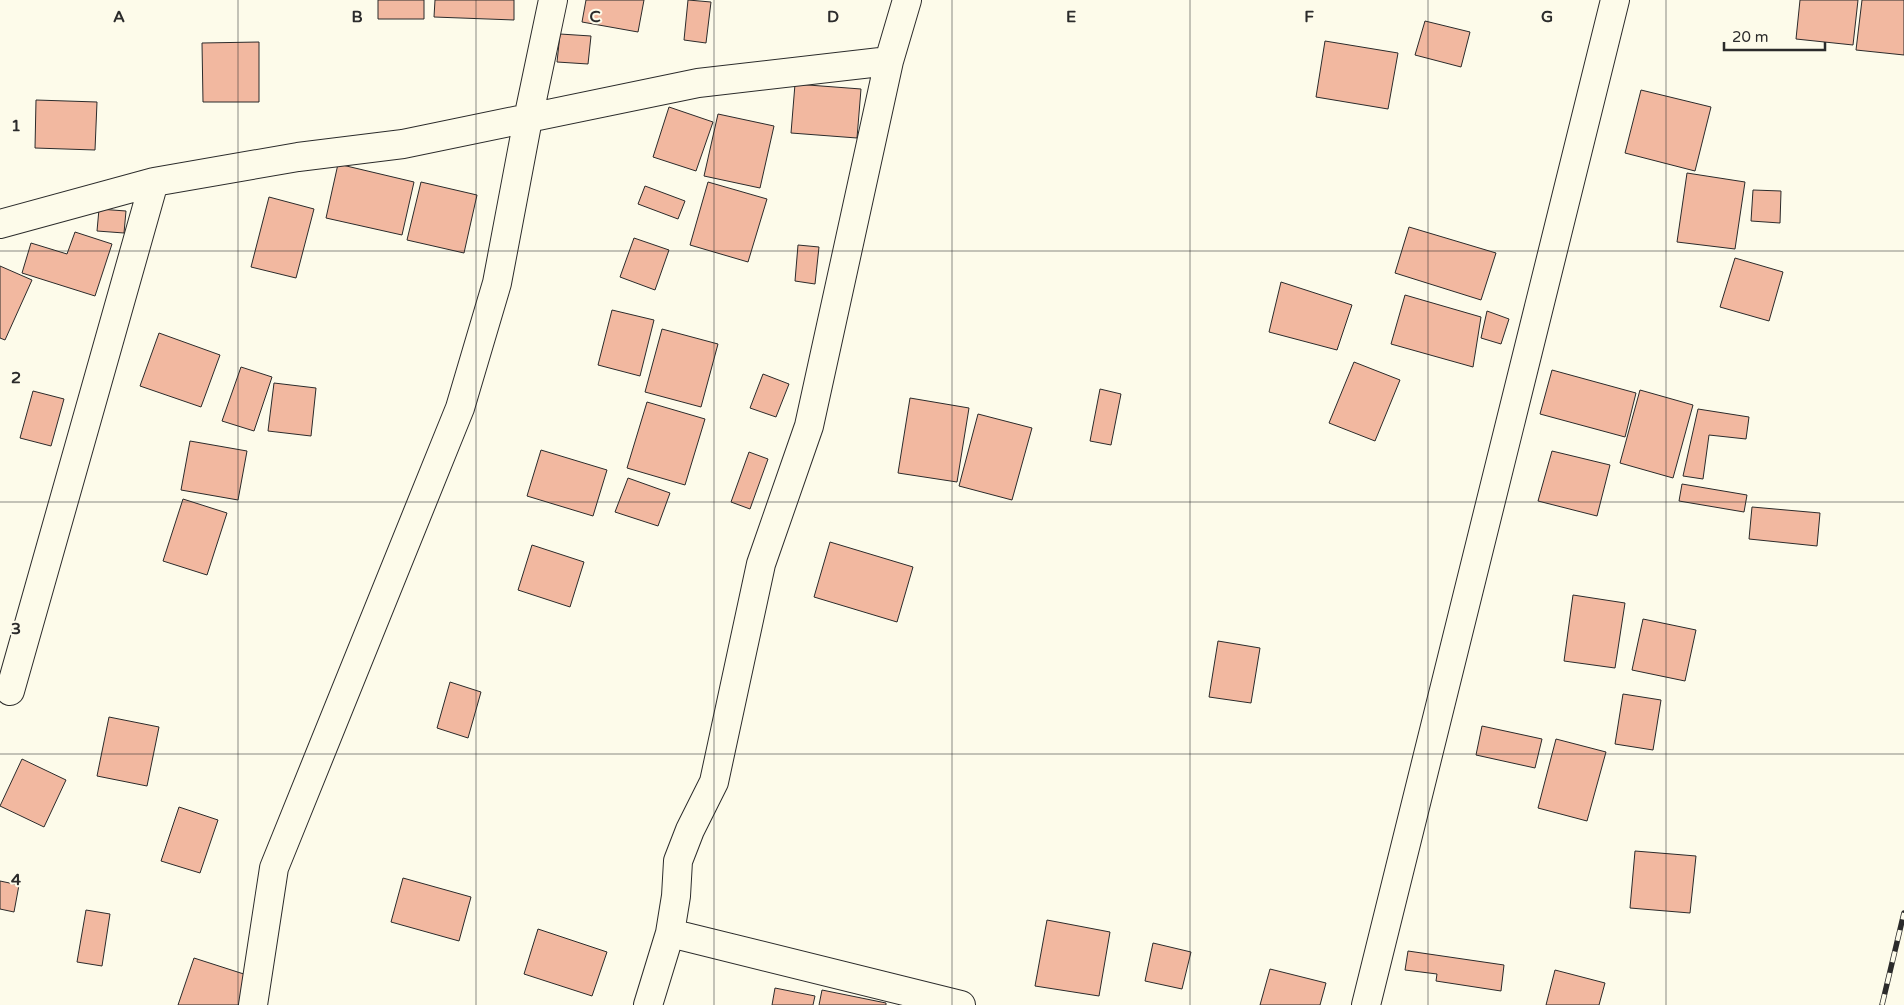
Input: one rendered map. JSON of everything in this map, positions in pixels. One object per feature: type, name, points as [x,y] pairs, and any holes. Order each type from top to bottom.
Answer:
[{"type":"street","points":[[253,1005],[274,868],[460,408],[497,283],[553,0]]},
{"type":"street","points":[[648,1005],[670,933],[676,896],[678,861],[690,830],[714,782],[761,564],[809,426],[889,61],[908,0]]},
{"type":"street","points":[[1366,1005],[1615,0]]},
{"type":"street","points":[[0,224],[154,182],[298,157],[403,144],[698,83],[889,61]]},
{"type":"street","points":[[10,691],[154,182]]},
{"type":"street","points":[[670,933],[961,1005]]},
{"type":"building","points":[[378,0],[424,0],[424,19],[378,19]]},
{"type":"building","points":[[435,0],[514,0],[514,20],[434,17]]},
{"type":"building","points":[[586,0],[644,0],[638,32],[582,22]]},
{"type":"building","points":[[688,0],[711,2],[706,43],[684,40]]},
{"type":"building","points":[[1800,0],[1858,0],[1853,45],[1796,39]]},
{"type":"building","points":[[1862,0],[1904,0],[1904,55],[1856,50]]},
{"type":"building","points":[[1425,21],[1470,32],[1461,67],[1415,55]]},
{"type":"building","points":[[560,34],[591,36],[588,64],[557,62]]},
{"type":"building","points":[[1325,41],[1398,53],[1388,109],[1316,97]]},
{"type":"building","points":[[259,42],[259,102],[203,102],[202,43]]},
{"type":"building","points":[[795,84],[861,89],[857,138],[791,133]]},
{"type":"building","points":[[1641,90],[1711,107],[1695,171],[1625,153]]},
{"type":"building","points":[[36,100],[97,102],[95,150],[35,148]]},
{"type":"building","points":[[669,107],[713,122],[696,171],[653,157]]},
{"type":"building","points":[[718,114],[774,126],[760,188],[704,176]]},
{"type":"building","points":[[338,164],[414,182],[402,235],[326,218]]},
{"type":"building","points":[[1687,173],[1745,182],[1735,249],[1677,242]]},
{"type":"building","points":[[421,182],[477,195],[464,253],[407,240]]},
{"type":"building","points":[[708,182],[767,199],[748,262],[690,245]]},
{"type":"building","points":[[645,186],[685,201],[678,219],[638,204]]},
{"type":"building","points":[[1753,190],[1781,191],[1780,223],[1751,221]]},
{"type":"building","points":[[269,197],[314,209],[296,278],[251,267]]},
{"type":"building","points":[[99,209],[126,211],[124,233],[97,231]]},
{"type":"building","points":[[1409,227],[1496,253],[1481,300],[1395,273]]},
{"type":"building","points":[[75,232],[112,244],[95,296],[22,273],[31,243],[67,254]]},
{"type":"building","points":[[634,238],[669,250],[655,290],[620,277]]},
{"type":"building","points":[[798,245],[819,247],[815,284],[795,281]]},
{"type":"building","points":[[1735,258],[1783,272],[1769,321],[1720,307]]},
{"type":"building","points":[[0,266],[32,280],[5,340],[0,338]]},
{"type":"building","points":[[1281,282],[1352,305],[1337,350],[1269,332]]},
{"type":"building","points":[[1405,295],[1481,317],[1473,367],[1391,344]]},
{"type":"building","points":[[612,310],[654,320],[640,376],[598,365]]},
{"type":"building","points":[[1487,311],[1509,319],[1501,344],[1481,338]]},
{"type":"building","points":[[662,329],[718,344],[701,407],[645,392]]},
{"type":"building","points":[[159,333],[220,355],[201,407],[140,386]]},
{"type":"building","points":[[1354,362],[1400,380],[1375,441],[1329,423]]},
{"type":"building","points":[[241,367],[272,377],[254,431],[222,421]]},
{"type":"building","points":[[1552,370],[1636,393],[1625,437],[1540,414]]},
{"type":"building","points":[[763,374],[789,384],[776,417],[750,408]]},
{"type":"building","points":[[274,383],[316,388],[311,436],[268,431]]},
{"type":"building","points":[[1100,389],[1121,394],[1111,445],[1090,441]]},
{"type":"building","points":[[1640,390],[1693,405],[1673,478],[1620,463]]},
{"type":"building","points":[[33,391],[64,399],[51,446],[20,438]]},
{"type":"building","points":[[910,398],[969,408],[957,482],[898,473]]},
{"type":"building","points":[[647,402],[705,419],[685,485],[627,468]]},
{"type":"building","points":[[1698,409],[1749,417],[1746,439],[1709,435],[1703,479],[1683,476]]},
{"type":"building","points":[[978,414],[1032,428],[1012,500],[959,486]]},
{"type":"building","points":[[190,441],[247,451],[238,500],[181,490]]},
{"type":"building","points":[[541,450],[607,470],[593,516],[527,496]]},
{"type":"building","points":[[1552,451],[1610,465],[1597,516],[1538,501]]},
{"type":"building","points":[[749,452],[768,459],[750,509],[731,502]]},
{"type":"building","points":[[628,478],[670,493],[658,526],[615,512]]},
{"type":"building","points":[[1682,484],[1747,495],[1744,512],[1679,501]]},
{"type":"building","points":[[183,499],[227,513],[207,575],[163,561]]},
{"type":"building","points":[[1752,507],[1820,513],[1817,546],[1749,539]]},
{"type":"building","points":[[830,542],[913,567],[897,622],[814,597]]},
{"type":"building","points":[[532,545],[584,562],[570,607],[518,590]]},
{"type":"building","points":[[1573,595],[1625,603],[1615,668],[1564,661]]},
{"type":"building","points":[[1643,619],[1696,630],[1685,681],[1632,670]]},
{"type":"building","points":[[1218,641],[1260,648],[1251,703],[1209,697]]},
{"type":"building","points":[[450,682],[481,692],[468,738],[437,728]]},
{"type":"building","points":[[1623,694],[1661,700],[1653,750],[1615,744]]},
{"type":"building","points":[[109,717],[159,727],[147,786],[97,776]]},
{"type":"building","points":[[1482,726],[1542,739],[1535,768],[1476,755]]},
{"type":"building","points":[[1556,739],[1606,752],[1587,821],[1538,808]]},
{"type":"building","points":[[22,759],[66,780],[44,827],[0,806]]},
{"type":"building","points":[[179,807],[218,820],[200,873],[161,861]]},
{"type":"building","points":[[1635,851],[1696,856],[1690,913],[1630,908]]},
{"type":"building","points":[[403,878],[471,897],[459,941],[391,922]]},
{"type":"building","points":[[0,881],[19,885],[14,912],[0,909]]},
{"type":"building","points":[[86,910],[110,914],[102,966],[77,962]]},
{"type":"building","points":[[1047,920],[1110,932],[1099,996],[1035,986]]},
{"type":"building","points":[[538,929],[607,952],[592,996],[524,974]]},
{"type":"building","points":[[1153,943],[1191,952],[1182,989],[1145,981]]},
{"type":"building","points":[[1408,951],[1504,965],[1501,991],[1436,981],[1437,974],[1405,970]]},
{"type":"building","points":[[194,958],[250,976],[240,1005],[178,1005]]},
{"type":"building","points":[[1270,969],[1326,983],[1320,1005],[1260,1005]]},
{"type":"building","points":[[1555,970],[1605,983],[1599,1005],[1546,1005]]},
{"type":"building","points":[[775,988],[815,996],[813,1005],[772,1005]]},
{"type":"building","points":[[822,990],[886,1003],[886,1005],[819,1005]]},
{"type":"railway","points":[[1882,1005],[1904,913]]}]
